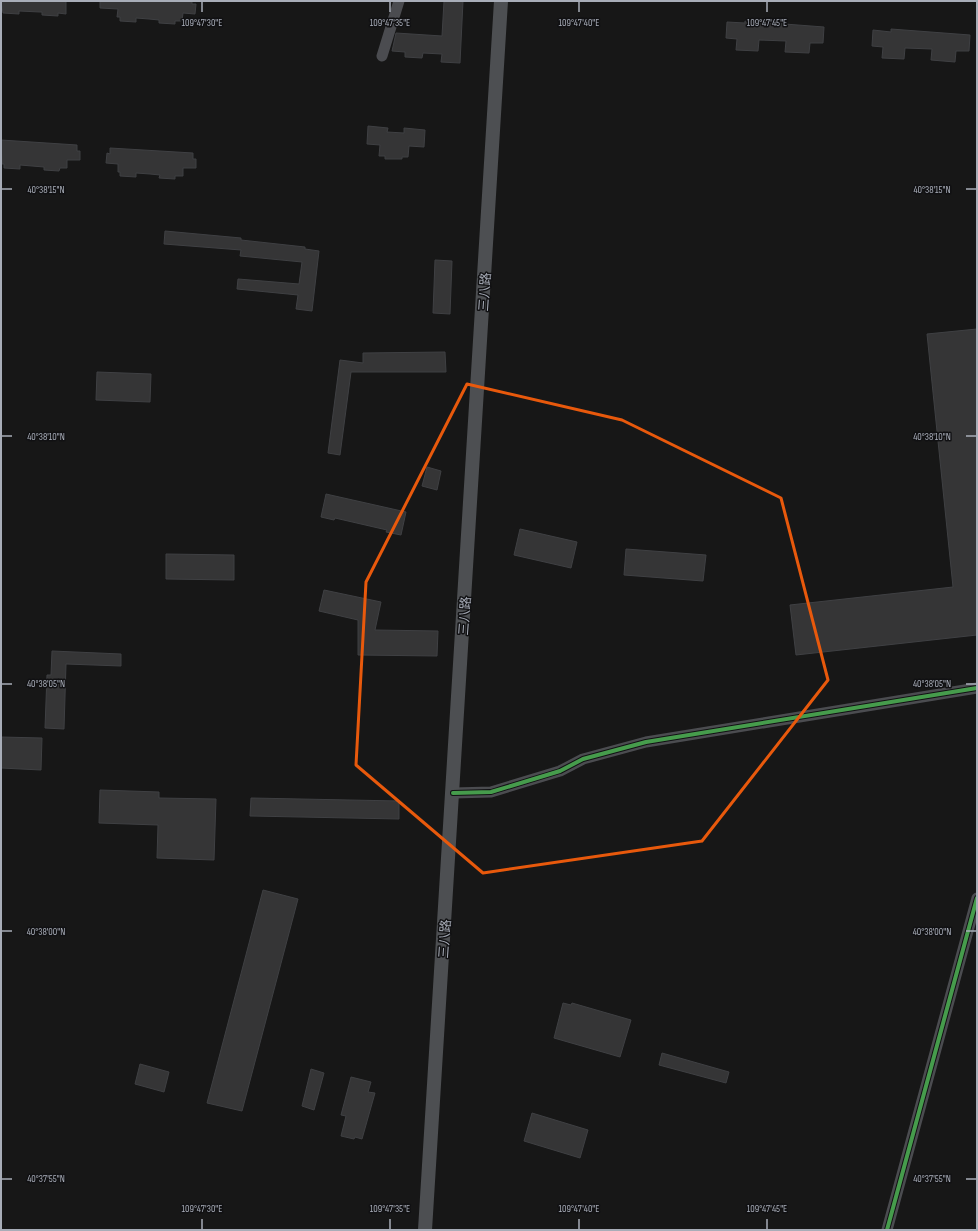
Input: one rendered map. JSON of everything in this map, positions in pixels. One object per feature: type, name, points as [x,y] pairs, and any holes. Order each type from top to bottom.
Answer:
[{"type":"main road","name":"三八路","points":[[425,1230],[501,1]]},
{"type":"street","points":[[382,56],[399,1]]},
{"type":"street","points":[[453,793],[491,792],[560,771],[583,759],[646,742],[977,688]]},
{"type":"street","points":[[887,1230],[977,898]]},
{"type":"highlighted area","points":[[467,384],[622,420],[781,498],[828,680],[702,841],[483,873],[356,765],[366,582]]},
{"type":"building","points":[[1,1],[66,1],[66,14],[58,13],[58,16],[42,15],[42,12],[19,11],[19,14],[3,13]]},
{"type":"building","points":[[100,1],[192,1],[192,4],[196,4],[195,14],[183,13],[182,21],[175,21],[175,24],[159,23],[159,20],[136,18],[136,22],[120,21],[120,17],[117,17],[118,9],[100,8]]},
{"type":"building","points":[[444,1],[463,1],[460,63],[441,62],[442,54],[423,53],[422,58],[405,57],[405,52],[392,51],[396,33],[442,36]]},
{"type":"building","points":[[745,21],[824,27],[823,43],[810,43],[809,53],[785,52],[786,41],[759,40],[758,51],[736,50],[737,39],[726,38],[727,22],[745,23]]},
{"type":"building","points":[[891,29],[970,35],[969,51],[956,51],[955,62],[931,60],[932,49],[905,48],[904,59],[882,58],[883,47],[872,46],[873,30],[891,32]]},
{"type":"building","points":[[368,126],[388,128],[387,132],[404,133],[404,128],[425,130],[424,147],[409,146],[408,157],[402,157],[402,159],[385,159],[385,156],[379,156],[380,145],[367,144]]},
{"type":"building","points":[[1,140],[77,145],[77,151],[80,151],[80,160],[67,160],[67,168],[60,168],[59,171],[44,170],[44,167],[20,165],[20,169],[4,168],[4,164],[2,164]]},
{"type":"building","points":[[110,148],[193,153],[193,159],[196,159],[196,168],[183,168],[183,176],[175,176],[175,179],[159,178],[160,175],[136,173],[136,177],[120,176],[120,172],[118,172],[118,164],[106,163],[107,153],[110,154]]},
{"type":"building","points":[[165,231],[241,238],[241,240],[305,247],[305,249],[319,251],[312,311],[296,309],[298,295],[237,289],[238,279],[299,284],[302,262],[240,256],[241,250],[164,244]]},
{"type":"building","points":[[435,260],[452,261],[450,314],[433,313]]},
{"type":"building","points":[[977,329],[977,635],[796,655],[790,605],[953,587],[927,334]]},
{"type":"building","points":[[445,352],[446,372],[351,372],[340,455],[328,453],[340,360],[363,363],[363,353]]},
{"type":"building","points":[[97,372],[151,374],[150,402],[96,400]]},
{"type":"building","points":[[427,467],[441,471],[437,490],[422,486]]},
{"type":"building","points":[[326,494],[406,512],[401,535],[386,532],[387,530],[335,518],[334,520],[321,517]]},
{"type":"building","points":[[520,529],[577,542],[571,568],[514,555]]},
{"type":"building","points":[[626,549],[706,555],[703,581],[624,575]]},
{"type":"building","points":[[166,554],[234,555],[234,580],[166,579]]},
{"type":"building","points":[[324,590],[381,602],[375,630],[438,631],[437,656],[358,655],[358,620],[319,611]]},
{"type":"building","points":[[52,651],[121,654],[121,666],[66,664],[64,729],[45,728],[47,675],[51,675]]},
{"type":"building","points":[[1,737],[42,738],[41,770],[1,768]]},
{"type":"building","points":[[100,790],[159,792],[159,798],[216,799],[214,860],[157,858],[158,825],[99,823]]},
{"type":"building","points":[[251,798],[399,801],[399,819],[250,816]]},
{"type":"building","points":[[263,890],[298,899],[242,1111],[207,1103]]},
{"type":"building","points":[[563,1003],[571,1005],[572,1003],[631,1020],[620,1057],[554,1038]]},
{"type":"building","points":[[662,1053],[729,1072],[726,1083],[659,1065]]},
{"type":"building","points":[[140,1064],[169,1072],[164,1092],[135,1084]]},
{"type":"building","points":[[311,1069],[324,1073],[314,1110],[302,1106]]},
{"type":"building","points":[[351,1077],[371,1082],[368,1092],[375,1093],[362,1139],[341,1136],[346,1116],[341,1115]]},
{"type":"building","points":[[532,1113],[588,1130],[580,1158],[524,1141]]},
{"type":"cycle path","points":[[453,793],[491,792],[560,771],[583,759],[646,742],[977,688]]},
{"type":"cycle path","points":[[887,1230],[977,898]]}]
